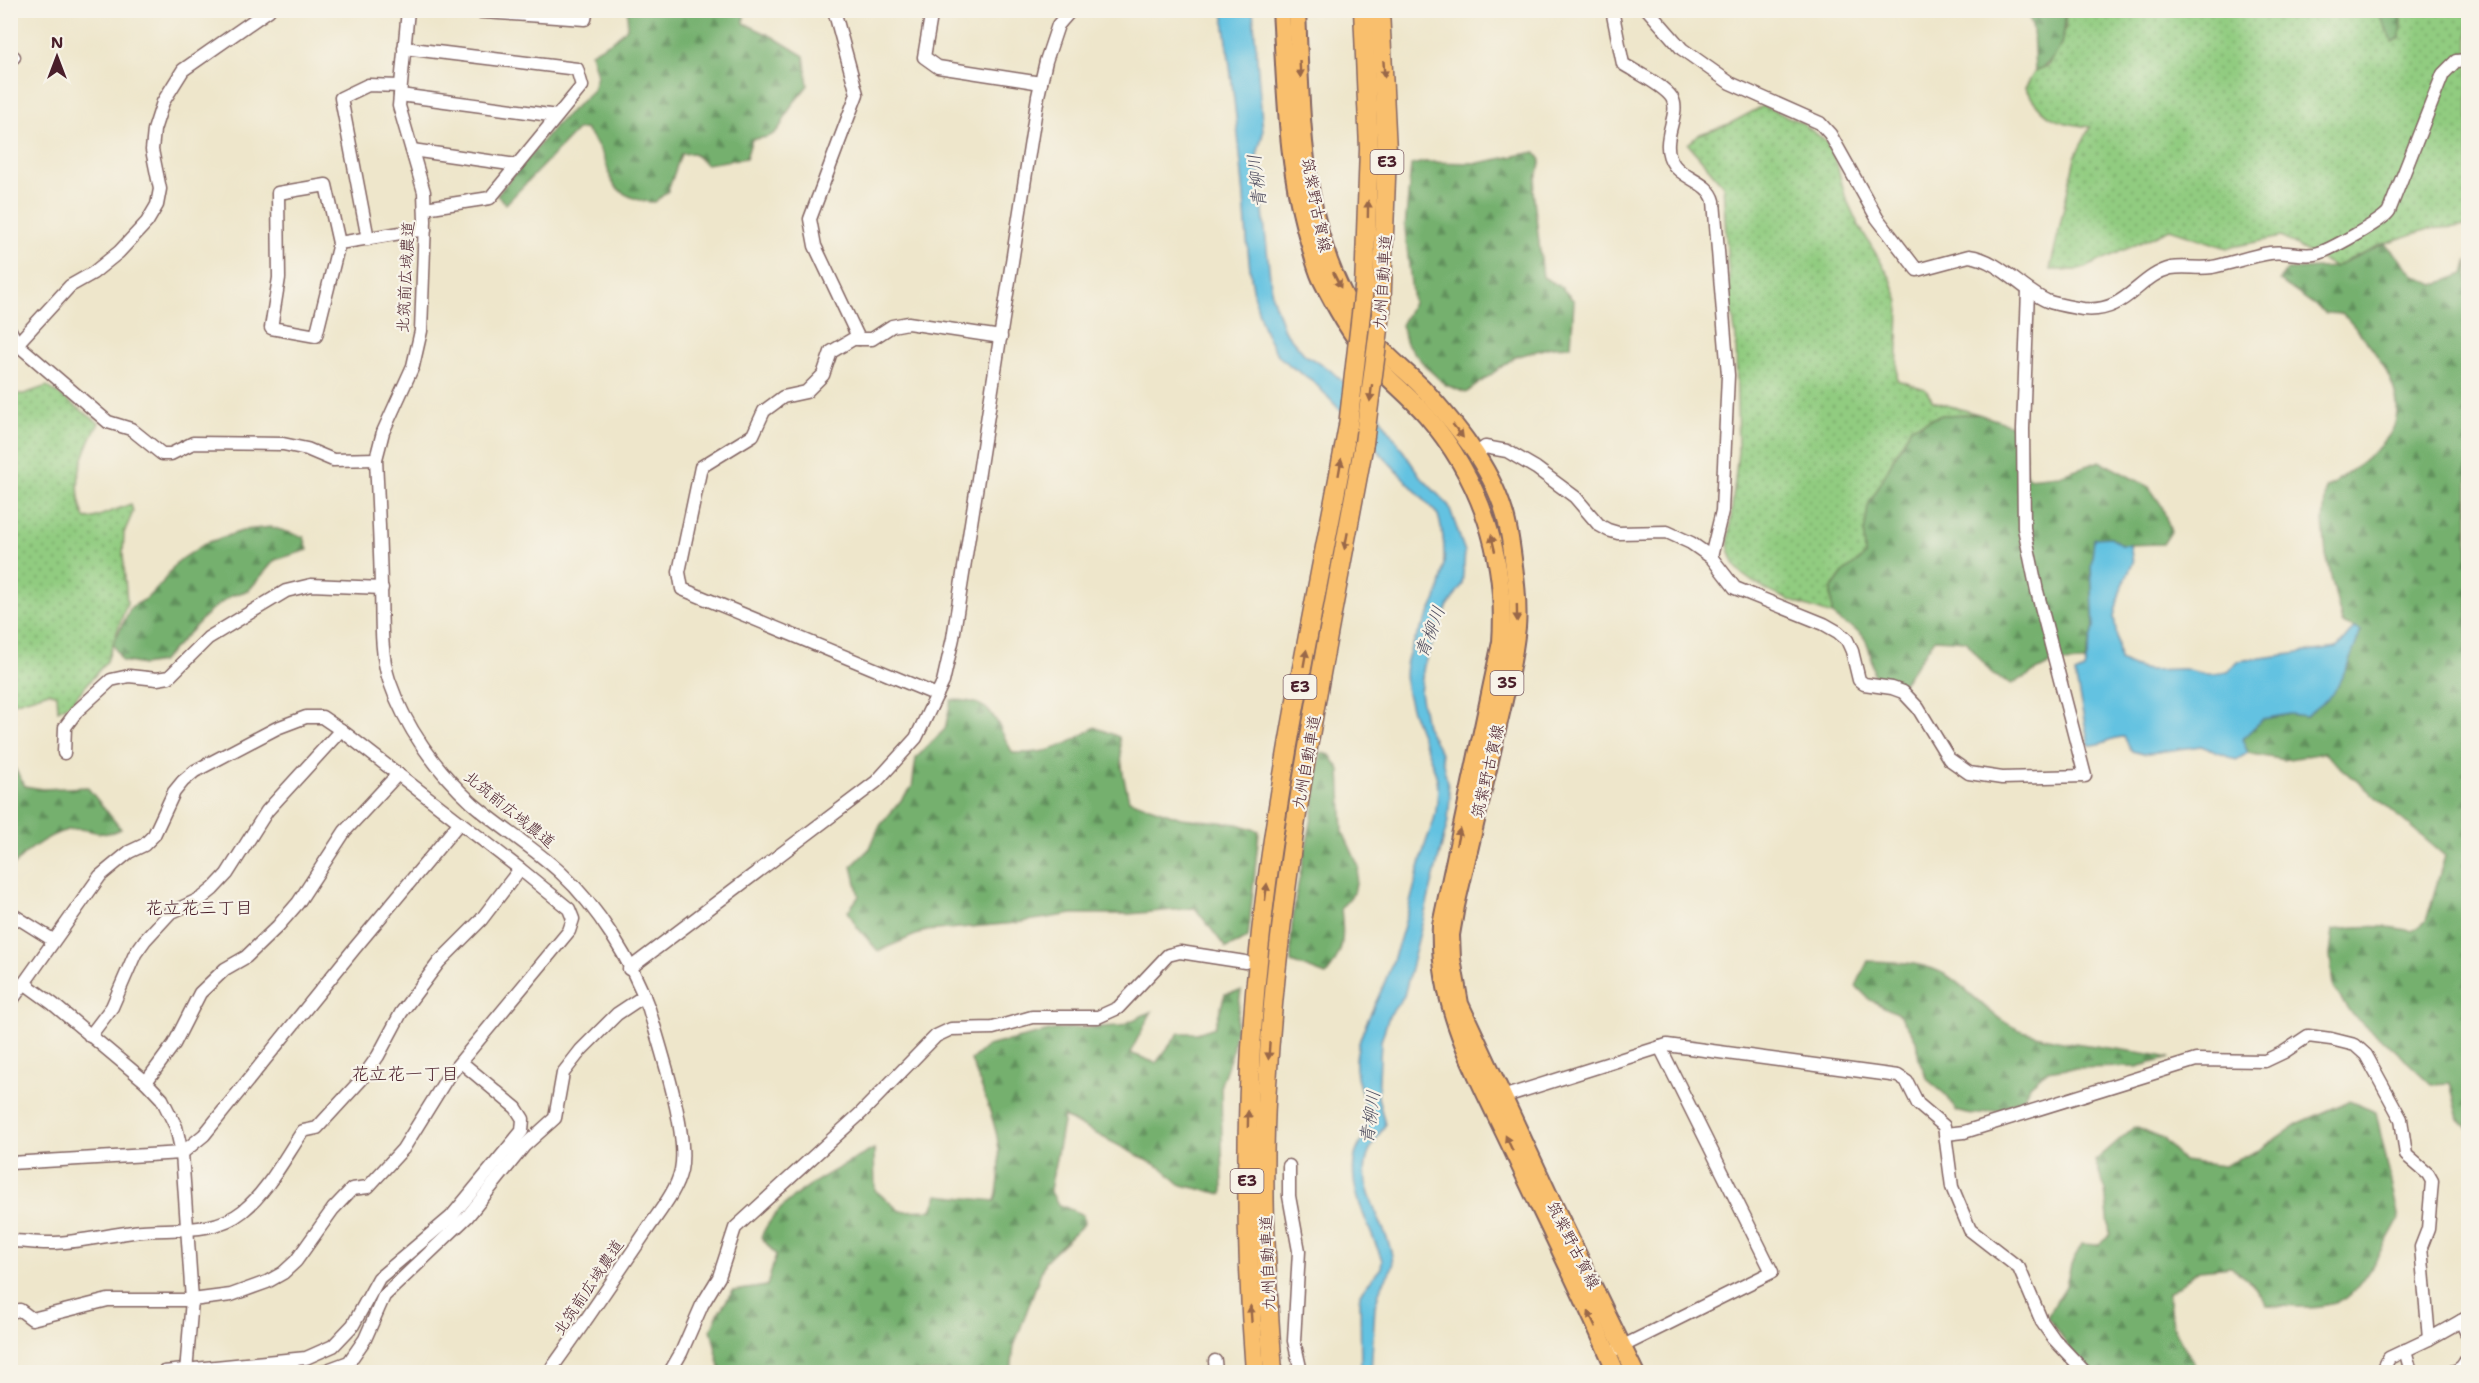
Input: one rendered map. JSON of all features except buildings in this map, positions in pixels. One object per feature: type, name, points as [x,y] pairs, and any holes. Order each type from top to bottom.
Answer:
[{"type":"highway","name":"九州自動車道","points":[[1255,1372],[1248,1279],[1247,1172],[1249,1078],[1255,990],[1269,864],[1348,426],[1364,288],[1369,149],[1363,10]]},
{"type":"highway","name":"九州自動車道","points":[[1273,1372],[1266,1280],[1264,1172],[1266,1086],[1277,952],[1308,743],[1364,442],[1381,314],[1388,152],[1380,10]]},
{"type":"main road","name":"筑紫野古賀線","points":[[1281,10],[1292,165],[1298,201],[1320,276],[1335,306],[1367,354],[1425,414],[1464,467],[1479,498],[1493,538],[1498,566],[1503,608],[1501,642],[1441,925],[1440,952],[1448,1002],[1467,1053],[1496,1099],[1635,1372]]},
{"type":"main road","name":"筑紫野古賀線","points":[[1298,10],[1307,163],[1319,233],[1326,256],[1352,309],[1371,338],[1422,387],[1461,434],[1494,487],[1504,512],[1515,579],[1517,626],[1503,703],[1456,906],[1451,935],[1452,959],[1460,1004],[1496,1099],[1616,1372]]},
{"type":"street","points":[[16,344],[70,286],[93,273],[119,252],[147,222],[157,205],[160,189],[152,150],[154,130],[163,102],[183,70],[268,10]]},
{"type":"street","name":"北筑前広域農道","points":[[408,10],[399,106],[424,192],[425,229],[421,331],[413,366],[383,432],[376,459],[382,624],[388,677],[415,734],[449,780],[474,804],[530,845],[563,875],[608,930],[644,996],[672,1092],[682,1143],[682,1169],[672,1192],[600,1303],[549,1372]]},
{"type":"street","points":[[454,10],[585,19],[587,10]]},
{"type":"street","points":[[834,10],[857,94],[810,219],[815,246],[859,339]]},
{"type":"street","points":[[932,10],[924,57],[938,67],[1041,83]]},
{"type":"street","points":[[629,969],[876,782],[916,738],[943,682],[953,638],[1041,83],[1058,25],[1071,10]]},
{"type":"street","points":[[1612,10],[1623,64],[1659,86],[1672,97],[1675,106],[1668,139],[1668,156],[1675,168],[1712,194],[1714,201],[1728,375],[1722,511],[1711,557]]},
{"type":"street","points":[[1648,10],[1682,49],[1730,83],[1820,123],[1830,134],[1877,218],[1917,270],[1969,256],[1978,257],[1991,263],[2049,302],[2085,309],[2107,307],[2126,298],[2160,273],[2172,268],[2211,267],[2272,253],[2317,254],[2387,215],[2443,74],[2456,61],[2469,60]]},
{"type":"street","points":[[404,48],[577,69],[582,86],[490,198],[425,208]]},
{"type":"street","points":[[368,238],[341,98],[368,86],[557,116]]},
{"type":"street","points":[[412,150],[518,165]]},
{"type":"street","points":[[326,185],[339,243],[316,336],[271,328],[279,278],[278,193],[326,185]]},
{"type":"street","points":[[339,243],[425,229]]},
{"type":"street","points":[[1475,455],[1485,447],[1507,451],[1536,468],[1575,497],[1599,525],[1608,531],[1618,533],[1667,532],[1691,543],[1711,557],[1735,588],[1824,624],[1838,632],[1847,640],[1860,680],[1864,684],[1903,692],[1918,708],[1949,759],[1969,773],[2002,778],[2085,776],[2037,591],[2024,528],[2023,429],[2028,290]]},
{"type":"street","points":[[937,695],[682,589],[680,572],[701,467],[753,435],[764,411],[783,398],[806,392],[823,375],[831,352],[853,339],[872,339],[892,326],[908,323],[1000,337]]},
{"type":"street","points":[[10,330],[16,344],[108,422],[131,429],[162,454],[171,454],[193,443],[283,444],[307,449],[333,460],[376,459]]},
{"type":"street","points":[[64,753],[65,726],[77,711],[111,680],[129,676],[157,679],[169,677],[208,638],[286,591],[311,585],[382,588]]},
{"type":"street","points":[[10,1003],[100,876],[129,852],[144,845],[154,835],[174,792],[183,781],[195,771],[277,728],[306,717],[322,717],[341,730],[520,869],[569,909],[573,919],[569,931],[447,1078],[403,1149],[368,1187],[352,1190],[333,1209],[296,1261],[284,1273],[231,1295],[192,1300],[108,1300],[32,1319],[20,1310],[10,1312]]},
{"type":"street","points":[[90,1036],[112,1007],[135,954],[145,940],[170,913],[202,898],[220,881],[248,844],[267,811],[341,730]]},
{"type":"street","points":[[146,1082],[174,1044],[200,993],[225,969],[246,957],[278,926],[298,903],[345,831],[398,774]]},
{"type":"street","points":[[10,1162],[182,1153],[204,1135],[460,822]]},
{"type":"street","points":[[10,1241],[26,1240],[48,1243],[144,1230],[186,1230],[227,1220],[242,1211],[257,1198],[303,1131],[317,1128],[361,1080],[378,1056],[401,1013],[438,962],[481,920],[520,869]]},
{"type":"street","points":[[10,914],[53,940]]},
{"type":"street","points":[[670,1372],[702,1305],[719,1276],[735,1228],[899,1077],[936,1036],[951,1029],[993,1028],[1032,1017],[1098,1017],[1119,1008],[1168,955],[1180,952],[1245,963]]},
{"type":"street","points":[[24,983],[146,1082],[162,1099],[176,1127],[182,1153],[192,1300],[186,1372]]},
{"type":"street","points":[[322,1372],[349,1362],[365,1339],[384,1296],[467,1217],[524,1146],[555,1118],[563,1073],[581,1050],[617,1014],[644,996]]},
{"type":"street","points":[[1946,1134],[1964,1132],[2196,1060],[2265,1061],[2308,1036],[2355,1045],[2366,1055],[2401,1119],[2406,1155],[2428,1174],[2432,1181],[2428,1229],[2421,1247],[2429,1339]]},
{"type":"street","points":[[1496,1099],[1667,1045],[1898,1076],[1906,1082],[1918,1104],[1940,1121],[1946,1134],[1952,1187],[1970,1230],[2019,1268],[2042,1322],[2054,1339],[2085,1372]]},
{"type":"street","points":[[1608,1353],[1772,1272],[1660,1047]]},
{"type":"street","points":[[164,1372],[186,1372],[306,1358],[333,1346],[358,1318],[379,1278],[452,1216],[522,1131],[523,1119],[516,1108],[461,1062]]},
{"type":"street","points":[[1289,1166],[1289,1196],[1299,1251],[1294,1341],[1300,1372]]},
{"type":"street","points":[[358,1318],[372,1323]]},
{"type":"street","points":[[2382,1372],[2389,1358],[2465,1319],[2469,1336]]},
{"type":"street","points":[[2405,1350],[2411,1372]]},
{"type":"street","points":[[2451,1372],[2458,1371],[2469,1356]]},
{"type":"green space","points":[[628,11],[744,11],[744,23],[804,56],[808,85],[792,105],[778,130],[769,136],[752,139],[746,158],[706,164],[693,153],[681,154],[668,191],[655,202],[632,197],[617,188],[599,148],[585,129],[577,130],[506,204],[497,195],[555,126],[593,90],[597,75],[591,53],[614,40],[627,28]]},
{"type":"green space","points":[[2027,11],[2065,11],[2060,47],[2051,61],[2035,71],[2033,29]]},
{"type":"green space","points":[[2065,11],[2377,11],[2393,42],[2400,38],[2401,11],[2468,11],[2468,226],[2429,229],[2385,243],[2334,267],[2281,237],[2227,248],[2170,229],[2080,270],[2050,270],[2075,157],[2090,127],[2052,118],[2039,107],[2025,88],[2035,71],[2048,66],[2066,28]]},
{"type":"green space","points":[[2377,11],[2401,11],[2400,38],[2393,42]]},
{"type":"green space","points":[[1763,106],[1800,122],[1826,141],[1837,164],[1845,196],[1858,224],[1891,279],[1899,302],[1897,380],[1925,389],[1933,401],[1978,414],[1942,415],[1911,427],[1886,473],[1872,506],[1865,539],[1865,556],[1844,572],[1831,590],[1832,615],[1786,599],[1752,581],[1737,568],[1728,545],[1738,451],[1736,339],[1730,298],[1723,185],[1688,144],[1700,134],[1729,124]]},
{"type":"green space","points":[[1535,152],[1541,160],[1533,190],[1543,277],[1561,287],[1574,301],[1571,346],[1551,347],[1515,357],[1466,393],[1446,385],[1427,368],[1407,344],[1401,325],[1413,303],[1405,228],[1411,165],[1424,162],[1478,163]]},
{"type":"green space","points":[[2385,243],[2415,276],[2435,285],[2464,274],[2468,260],[2468,1128],[2459,1119],[2450,1083],[2431,1084],[2394,1049],[2352,1015],[2333,987],[2330,955],[2333,930],[2373,926],[2412,931],[2426,921],[2445,856],[2324,753],[2283,760],[2248,753],[2242,739],[2263,719],[2290,714],[2307,716],[2361,631],[2342,623],[2326,555],[2323,522],[2326,488],[2354,469],[2383,443],[2394,426],[2397,411],[2396,396],[2391,381],[2374,351],[2353,325],[2343,314],[2326,313],[2280,281],[2286,270],[2334,267]]},
{"type":"green space","points":[[47,386],[99,423],[83,458],[78,481],[78,493],[85,518],[91,519],[131,504],[133,512],[124,533],[123,554],[127,603],[107,661],[71,703],[58,710],[57,695],[49,692],[10,704],[11,394],[24,394]]},
{"type":"green space","points":[[1978,414],[2015,426],[2024,446],[2027,478],[2059,475],[2100,461],[2149,487],[2162,506],[2171,532],[2163,544],[2121,545],[2111,537],[2091,567],[2094,628],[2085,662],[2052,663],[2012,684],[1993,675],[1966,641],[1935,639],[1899,688],[1874,678],[1870,654],[1864,637],[1832,615],[1831,590],[1844,572],[1865,556],[1864,535],[1868,506],[1911,427],[1942,415]]},
{"type":"green space","points":[[271,527],[304,537],[308,550],[275,560],[249,590],[231,596],[210,611],[161,662],[143,665],[122,661],[113,644],[131,607],[146,599],[162,583],[176,563],[206,543],[245,530]]},
{"type":"green space","points":[[951,700],[966,701],[986,708],[997,722],[1013,753],[1056,748],[1075,740],[1095,727],[1119,737],[1123,774],[1129,800],[1181,818],[1238,824],[1259,831],[1248,938],[1226,948],[1195,908],[1129,914],[1072,914],[1016,923],[925,931],[878,951],[857,927],[848,911],[859,896],[852,866],[870,848],[879,827],[912,787],[916,758],[945,729]]},
{"type":"green space","points":[[1321,753],[1330,755],[1340,770],[1343,832],[1359,867],[1354,893],[1341,908],[1343,935],[1340,951],[1326,975],[1291,962],[1294,911],[1312,819]]},
{"type":"green space","points":[[10,760],[25,786],[42,789],[87,787],[121,829],[104,833],[79,829],[60,832],[32,848],[11,869]]},
{"type":"green space","points":[[1868,961],[1909,963],[1939,971],[1958,983],[2004,1022],[2026,1032],[2062,1041],[2170,1058],[2137,1067],[2068,1068],[2047,1071],[2030,1085],[2024,1097],[2002,1109],[1971,1115],[1956,1111],[1947,1096],[1928,1080],[1919,1060],[1916,1040],[1900,1015],[1870,1000],[1856,986]]},
{"type":"green space","points":[[1241,991],[1232,1053],[1221,1084],[1223,1194],[1181,1185],[1162,1168],[1064,1117],[1050,1190],[1058,1204],[1083,1215],[1084,1224],[1045,1261],[1014,1346],[1011,1372],[721,1372],[711,1329],[719,1312],[733,1291],[767,1286],[776,1255],[761,1237],[769,1222],[780,1209],[826,1175],[874,1149],[875,1190],[900,1211],[932,1210],[938,1195],[995,1201],[999,1182],[999,1146],[991,1113],[971,1060],[987,1046],[1058,1029],[1120,1026],[1152,1011],[1130,1053],[1156,1063],[1179,1033],[1197,1033],[1215,1027],[1225,994]]},
{"type":"green space","points":[[2349,1101],[2376,1112],[2399,1219],[2365,1277],[2348,1296],[2332,1304],[2314,1307],[2267,1305],[2252,1283],[2231,1267],[2199,1270],[2168,1293],[2172,1325],[2197,1369],[2196,1372],[2072,1372],[2072,1356],[2069,1349],[2047,1317],[2066,1286],[2071,1264],[2082,1244],[2098,1245],[2110,1235],[2105,1191],[2095,1161],[2134,1127],[2163,1139],[2183,1161],[2224,1166],[2259,1150],[2297,1124]]},
{"type":"water","name":"青柳川","points":[[1223,11],[1253,11],[1263,133],[1257,155],[1272,296],[1284,330],[1305,355],[1329,369],[1378,414],[1420,476],[1449,506],[1465,552],[1462,585],[1447,607],[1424,665],[1420,692],[1426,726],[1441,753],[1450,797],[1448,821],[1404,996],[1389,1016],[1381,1041],[1378,1097],[1385,1125],[1368,1154],[1365,1172],[1371,1199],[1391,1252],[1393,1266],[1380,1289],[1375,1306],[1371,1372],[1361,1372],[1360,1293],[1381,1268],[1382,1260],[1361,1209],[1354,1182],[1355,1156],[1368,1127],[1356,1060],[1363,1031],[1396,951],[1435,815],[1437,779],[1411,708],[1405,679],[1410,651],[1439,589],[1444,564],[1443,539],[1438,515],[1313,381],[1282,359],[1274,349],[1265,330],[1258,309],[1249,264],[1238,134]]},
{"type":"water","points":[[2111,537],[2121,545],[2130,545],[2133,563],[2120,592],[2114,616],[2120,660],[2145,670],[2185,669],[2202,674],[2216,674],[2228,672],[2238,661],[2337,648],[2354,628],[2361,631],[2347,667],[2333,694],[2306,716],[2290,714],[2263,719],[2242,739],[2248,753],[2236,760],[2201,746],[2143,754],[2132,751],[2124,737],[2089,745],[2075,674],[2084,670],[2094,628],[2091,567],[2094,538]]},
{"type":"district","name":"花立花三丁目","points":[[199,908]]},
{"type":"district","name":"花立花一丁目","points":[[405,1074]]}]
